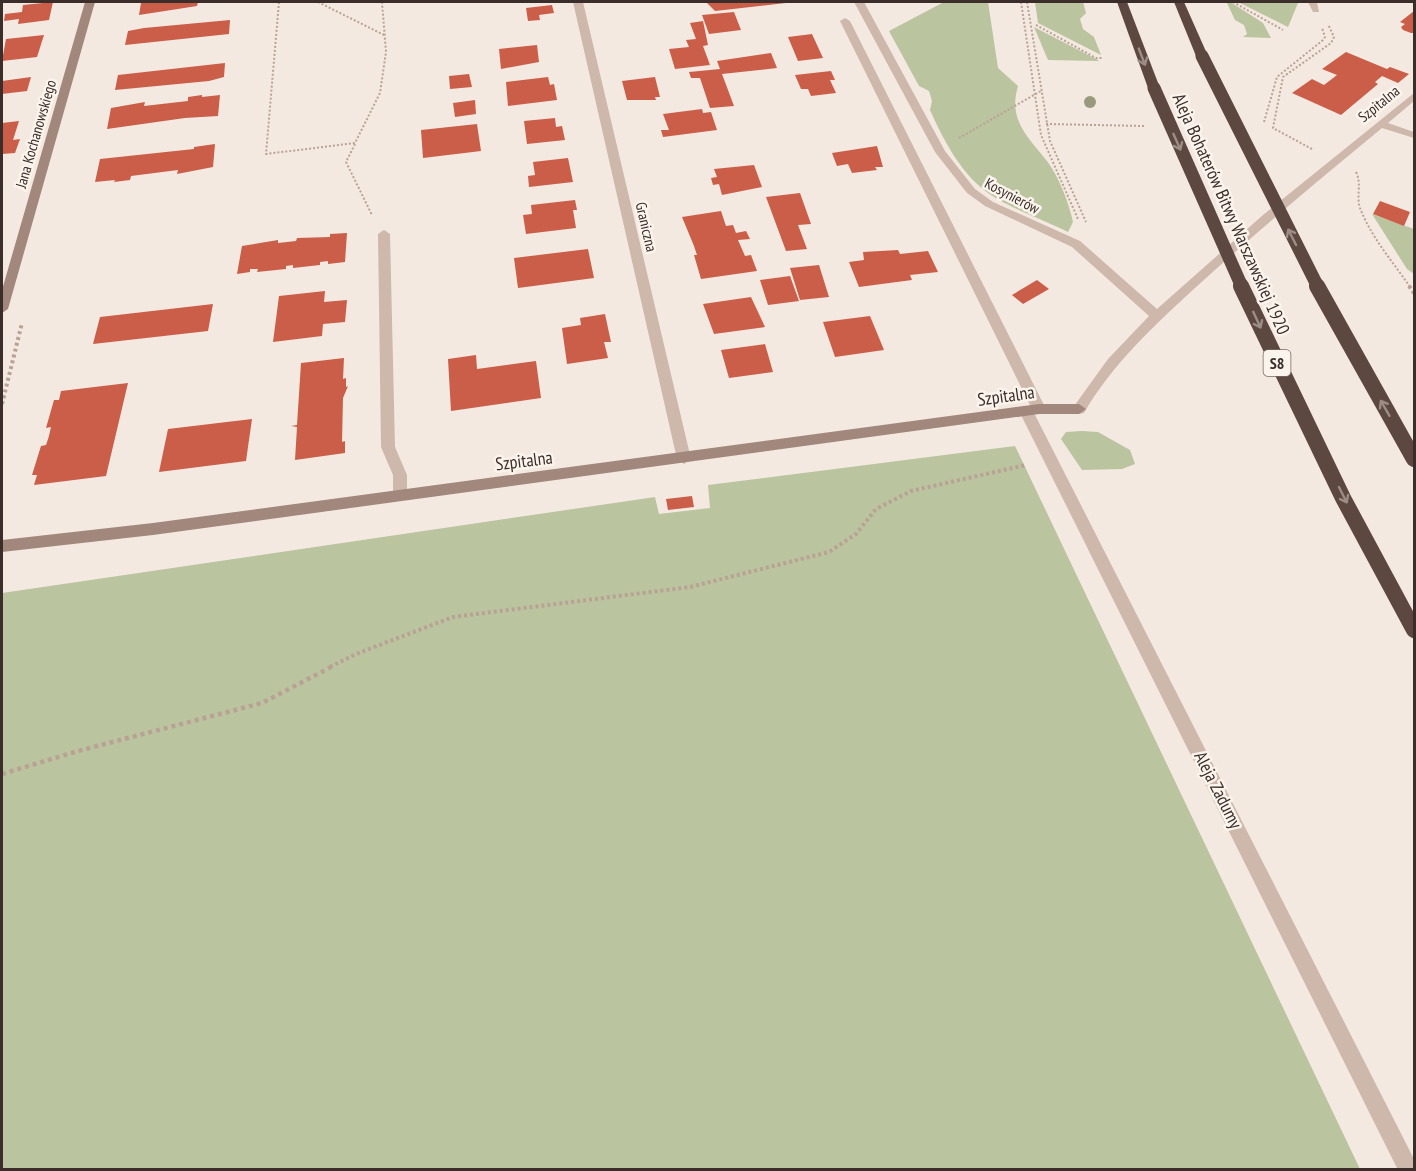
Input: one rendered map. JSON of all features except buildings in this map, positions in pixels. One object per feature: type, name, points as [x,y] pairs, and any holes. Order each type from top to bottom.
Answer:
[{"type":"highway","name":"Aleja Bohaterów Bitwy Warszawskiej 1920","points":[[1122,2],[1154,88],[1237,278],[1282,374],[1414,630]]},
{"type":"highway","points":[[1179,2],[1202,56],[1311,275],[1414,459]]},
{"type":"street","name":"Jana Kochanowskiego","points":[[2,309],[90,2]]},
{"type":"street","name":"Graniczna","points":[[578,2],[684,459]]},
{"type":"street","name":"Kosynierów","points":[[859,2],[940,152],[971,191],[989,204],[1077,242],[1157,316]]},
{"type":"street","name":"Aleja Zadumy","points":[[845,21],[1039,410],[1050,459],[1410,1170]]},
{"type":"street","name":"Szpitalna","points":[[2,546],[153,529],[1039,410],[1079,409],[1094,381],[1157,316],[1247,232],[1414,96]]},
{"type":"street","points":[[1381,124],[1414,135]]},
{"type":"street","points":[[384,234],[388,447],[400,475],[400,495]]},
{"type":"path","points":[[279,2],[276,64],[268,105],[266,154],[355,143]]},
{"type":"path","points":[[318,2],[385,36]]},
{"type":"path","points":[[382,2],[386,52],[380,93],[346,162],[364,204],[384,234]]},
{"type":"path","points":[[1021,2],[1041,135],[1078,215],[1078,226],[1072,237],[1077,242],[1087,225],[1086,217],[1050,141],[1027,2]]},
{"type":"path","points":[[1233,2],[1283,30]]},
{"type":"path","points":[[1262,128],[1259,123],[1266,121],[1276,77],[1323,40],[1324,32],[1319,22],[1336,22]]},
{"type":"path","points":[[1036,25],[1096,58],[1102,58]]},
{"type":"path","points":[[940,152],[967,131],[1041,91]]},
{"type":"path","points":[[2,774],[78,751],[262,703],[356,654],[453,617],[516,607],[690,587],[829,552],[856,534],[876,509],[911,491],[1050,459]]},
{"type":"green space","points":[[944,2],[988,2],[998,68],[1018,86],[1016,109],[1021,127],[1051,167],[1063,190],[1073,222],[1068,232],[992,196],[959,164],[946,143],[930,110],[932,101],[929,91],[919,86],[889,31]]},
{"type":"green space","points":[[1035,2],[1083,2],[1086,13],[1080,19],[1083,29],[1094,37],[1101,55],[1038,23]]},
{"type":"green space","points":[[1238,2],[1298,2],[1298,3],[1288,27]]},
{"type":"green space","points":[[1227,3],[1232,3],[1263,23],[1271,38],[1243,37],[1247,34],[1244,25],[1235,20]]},
{"type":"green space","points":[[1034,27],[1098,60],[1099,61],[1048,60]]},
{"type":"green space","points":[[1372,214],[1414,229],[1414,274],[1407,269]]},
{"type":"green space","points":[[1066,432],[1098,432],[1130,450],[1135,464],[1122,469],[1082,470],[1061,439]]},
{"type":"green space","points":[[1015,446],[1360,1169],[2,1169],[2,593],[655,497],[659,514],[710,508],[708,485]]}]
